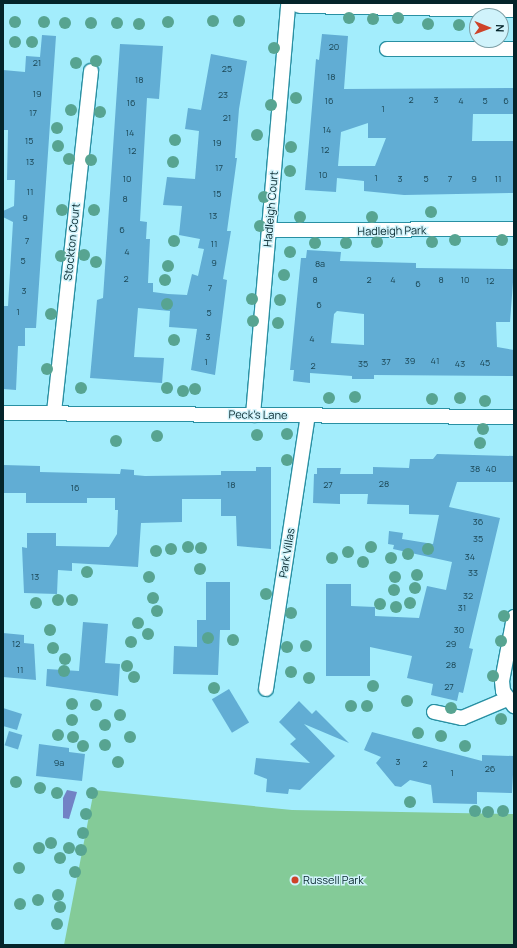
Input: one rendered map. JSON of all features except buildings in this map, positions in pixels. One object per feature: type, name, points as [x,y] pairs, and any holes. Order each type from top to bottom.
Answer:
[{"type":"street","name":"Hadleigh Court","points":[[253,415],[288,3]]},
{"type":"street","points":[[300,3],[514,7]]},
{"type":"street","points":[[387,49],[514,49]]},
{"type":"street","name":"Stockton Court","points":[[54,412],[90,72]]},
{"type":"street","name":"Hadleigh Park","points":[[269,230],[514,229]]},
{"type":"street","name":"Peck's Lane","points":[[3,413],[54,412],[308,416],[514,417]]},
{"type":"street","name":"Park Villas","points":[[266,689],[308,416]]},
{"type":"street","points":[[434,712],[462,718],[511,703],[503,691],[503,664],[514,617]]},
{"type":"green space","name":"Russell Park","points":[[94,790],[292,810],[514,814],[514,945],[64,945]]},
{"type":"water","points":[[67,790],[77,792],[69,819],[63,818],[63,798]]},
{"type":"place","name":"Russell Park","points":[[295,880]]}]
